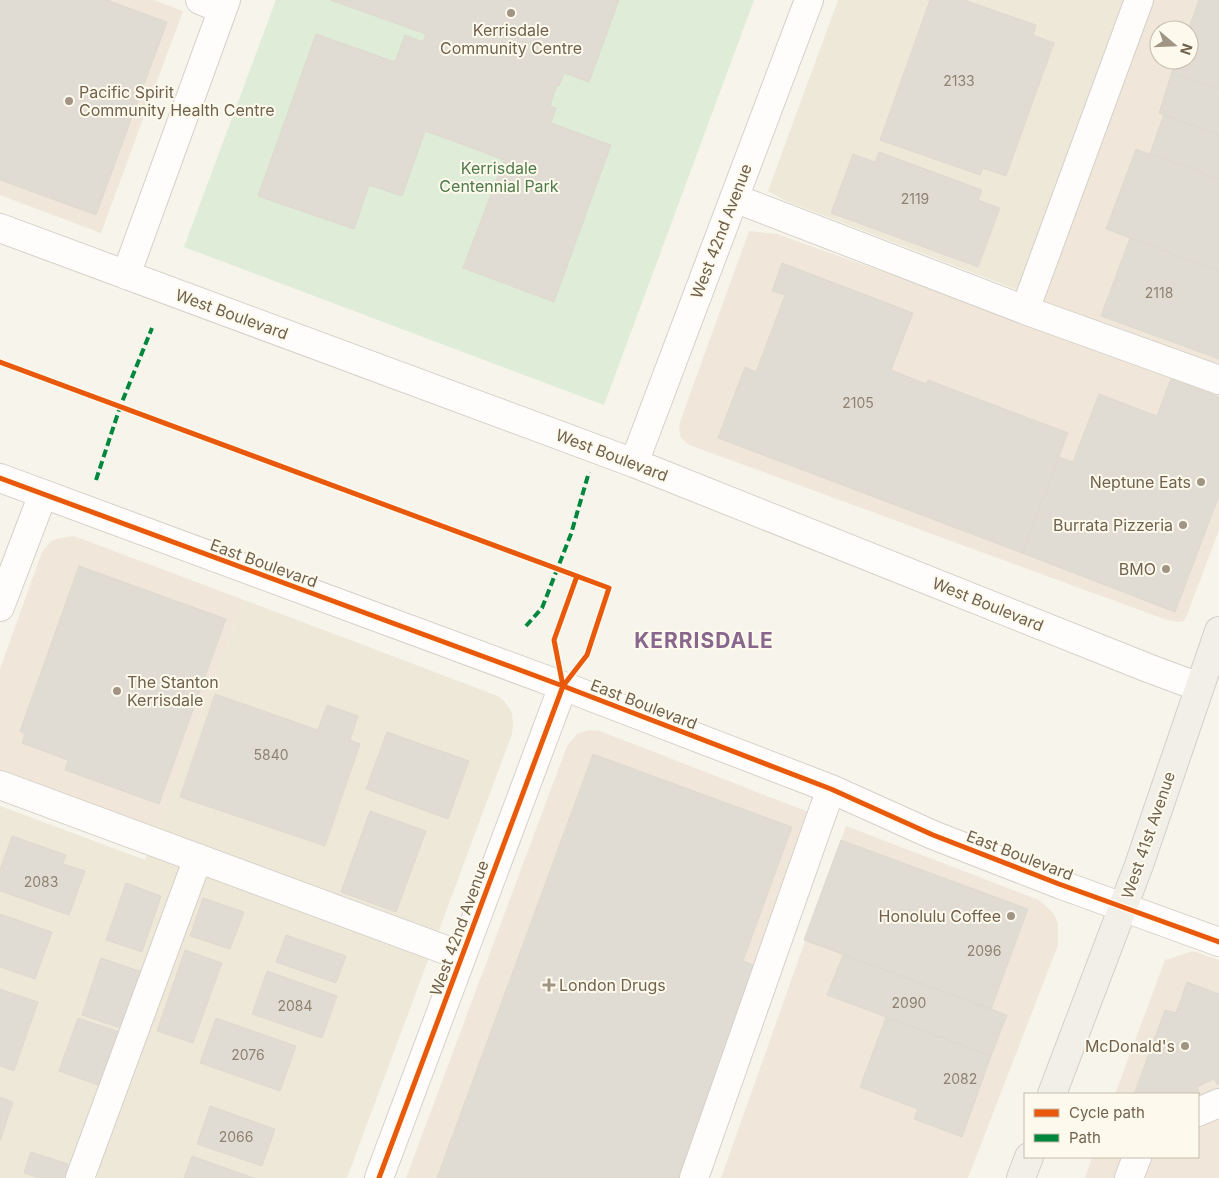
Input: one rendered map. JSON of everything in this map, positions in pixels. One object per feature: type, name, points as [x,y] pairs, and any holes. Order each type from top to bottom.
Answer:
[{"type":"main road","name":"West 41st Avenue","points":[[1052,1093],[1139,864],[1209,690],[1219,631]]},
{"type":"main road","points":[[1021,1178],[1029,1158]]},
{"type":"street","name":"West 42nd Avenue","points":[[634,463],[809,0]]},
{"type":"street","points":[[1025,310],[1139,0]]},
{"type":"street","points":[[126,275],[216,3]]},
{"type":"street","points":[[734,198],[1025,310],[1219,380]]},
{"type":"street","name":"West Boulevard","points":[[0,228],[634,463],[1209,690]]},
{"type":"street","name":"East Boulevard","points":[[0,478],[563,686],[831,789],[933,834],[1059,884],[1219,942]]},
{"type":"street","points":[[0,607],[43,494]]},
{"type":"street","name":"West 42nd Avenue","points":[[379,1178],[563,686]]},
{"type":"street","points":[[0,785],[462,956]]},
{"type":"street","points":[[694,1178],[831,789]]},
{"type":"street","points":[[80,1178],[198,858]]},
{"type":"street","points":[[1199,1112],[1219,1103]]},
{"type":"street","points":[[1129,1178],[1137,1158]]},
{"type":"shaded area","name":"Pacific Spirit Community Health Centre","points":[[0,0],[154,0],[183,11],[101,233],[0,195]]},
{"type":"shaded area","points":[[838,0],[1126,0],[1018,290],[786,201],[768,191]]},
{"type":"shaded area","points":[[1153,0],[1219,0],[1219,530],[1184,621],[1167,620],[695,447],[681,438],[680,422],[749,231],[777,234],[1033,325]]},
{"type":"shaded area","name":"The Stanton Kerrisdale","points":[[73,536],[244,600],[157,829],[0,772],[0,669],[42,552],[51,541]]},
{"type":"shaded area","points":[[244,600],[498,696],[512,712],[512,734],[347,1178],[0,1178],[0,806],[145,860]]},
{"type":"shaded area","points":[[589,730],[600,731],[816,815],[682,1178],[406,1178],[567,746],[577,734]]},
{"type":"shaded area","points":[[846,826],[1039,900],[1054,914],[1058,924],[1058,945],[968,1178],[721,1178]]},
{"type":"shaded area","points":[[1193,951],[1219,960],[1219,1178],[1085,1178],[1092,1158],[1199,1158],[1199,1093],[1115,1093],[1165,960]]},
{"type":"green space","name":"Kerrisdale Centennial Park","points":[[276,0],[754,0],[604,405],[184,247]]},
{"type":"building","name":"Pacific Spirit Community Health Centre","points":[[0,0],[107,0],[167,22],[96,215],[0,180]]},
{"type":"building","name":"Kerrisdale Community Centre","points":[[330,0],[619,0],[589,82],[564,73],[559,86],[557,85],[550,106],[556,108],[551,123],[611,145],[554,302],[463,268],[504,160],[456,142],[425,131],[402,196],[369,185],[354,229],[258,196],[316,34],[395,62],[405,35],[423,42],[426,34]]},
{"type":"building","points":[[930,0],[964,0],[1036,25],[1033,35],[1054,43],[1006,176],[983,168],[980,175],[880,140]]},
{"type":"building","points":[[1199,0],[1219,0],[1219,89],[1172,72],[1173,70],[1199,70],[1199,20],[1192,20]]},
{"type":"building","points":[[1172,72],[1219,89],[1219,135],[1159,113]]},
{"type":"building","points":[[1164,114],[1219,135],[1219,179],[1150,154]]},
{"type":"building","points":[[1136,149],[1219,179],[1219,271],[1106,229]]},
{"type":"building","points":[[879,152],[982,190],[978,200],[1000,208],[978,267],[831,213],[853,154],[875,162]]},
{"type":"building","points":[[1130,238],[1219,271],[1219,359],[1101,316]]},
{"type":"building","points":[[782,263],[913,313],[891,370],[926,384],[928,380],[1068,433],[1022,553],[718,438],[745,367],[756,372],[785,295],[772,291]]},
{"type":"building","points":[[1171,378],[1219,397],[1219,496],[1175,612],[1022,553],[1059,457],[1073,462],[1099,394],[1157,416]]},
{"type":"building","name":"The Stanton Kerrisdale","points":[[79,566],[226,619],[159,804],[65,770],[68,760],[22,743],[25,734],[20,731]]},
{"type":"building","points":[[215,694],[318,730],[327,705],[358,716],[350,740],[360,744],[325,846],[180,797]]},
{"type":"building","points":[[387,732],[469,761],[448,819],[366,789]]},
{"type":"building","points":[[593,754],[792,827],[743,961],[756,966],[678,1178],[437,1178]]},
{"type":"building","points":[[370,811],[426,831],[396,912],[341,892]]},
{"type":"building","points":[[12,836],[66,855],[63,864],[85,871],[69,915],[0,891],[0,870]]},
{"type":"building","points":[[841,840],[1028,909],[991,1009],[804,940]]},
{"type":"building","points":[[126,883],[161,896],[142,952],[106,940]]},
{"type":"building","points":[[203,898],[244,912],[230,949],[190,936]]},
{"type":"building","points":[[0,914],[52,932],[35,979],[0,967]]},
{"type":"building","points":[[286,935],[346,956],[336,983],[276,962]]},
{"type":"building","points":[[185,950],[222,963],[193,1043],[157,1031]]},
{"type":"building","points":[[843,955],[1007,1015],[991,1056],[827,995]]},
{"type":"building","points":[[101,958],[142,972],[123,1029],[82,1015]]},
{"type":"building","points":[[267,971],[337,996],[322,1038],[252,1014]]},
{"type":"building","name":"McDonald's","points":[[1187,982],[1219,994],[1219,1084],[1214,1079],[1197,1087],[1199,1094],[1134,1093],[1165,1010],[1176,1013]]},
{"type":"building","points":[[0,989],[38,1002],[14,1071],[0,1066]]},
{"type":"building","points":[[886,1017],[991,1056],[962,1137],[914,1119],[918,1109],[860,1087]]},
{"type":"building","points":[[78,1018],[120,1032],[101,1086],[59,1071]]},
{"type":"building","points":[[216,1018],[296,1046],[280,1091],[200,1063]]},
{"type":"building","points":[[0,1097],[13,1102],[0,1141]]},
{"type":"building","points":[[210,1106],[275,1129],[262,1166],[197,1144]]},
{"type":"building","points":[[31,1152],[68,1164],[64,1178],[39,1178],[24,1173]]},
{"type":"building","points":[[192,1156],[254,1178],[184,1178]]},
{"type":"marked path","points":[[96,480],[120,407],[152,328]]},
{"type":"marked path","points":[[526,626],[542,608],[571,534],[589,472]]},
{"type":"cycle path","points":[[0,362],[609,588],[587,655],[563,686],[379,1178]]},
{"type":"cycle path","points":[[0,478],[563,686],[831,789],[933,835],[1059,884],[1219,942]]},
{"type":"cycle path","points":[[563,686],[554,640],[577,576]]},
{"type":"place","name":"Kerrisdale Community Centre","points":[[511,13]]},
{"type":"place","name":"Pacific Spirit Community Health Centre","points":[[69,101]]},
{"type":"place","name":"Neptune Eats","points":[[1201,482]]},
{"type":"place","name":"Burrata Pizzeria","points":[[1183,525]]},
{"type":"place","name":"BMO","points":[[1166,569]]},
{"type":"place","name":"The Stanton Kerrisdale","points":[[117,691]]},
{"type":"place","name":"Honolulu Coffee","points":[[1011,916]]},
{"type":"place","name":"London Drugs","points":[[549,985]]},
{"type":"place","name":"McDonald's","points":[[1185,1046]]},
{"type":"district","name":"KERRISDALE","points":[[704,640]]}]
